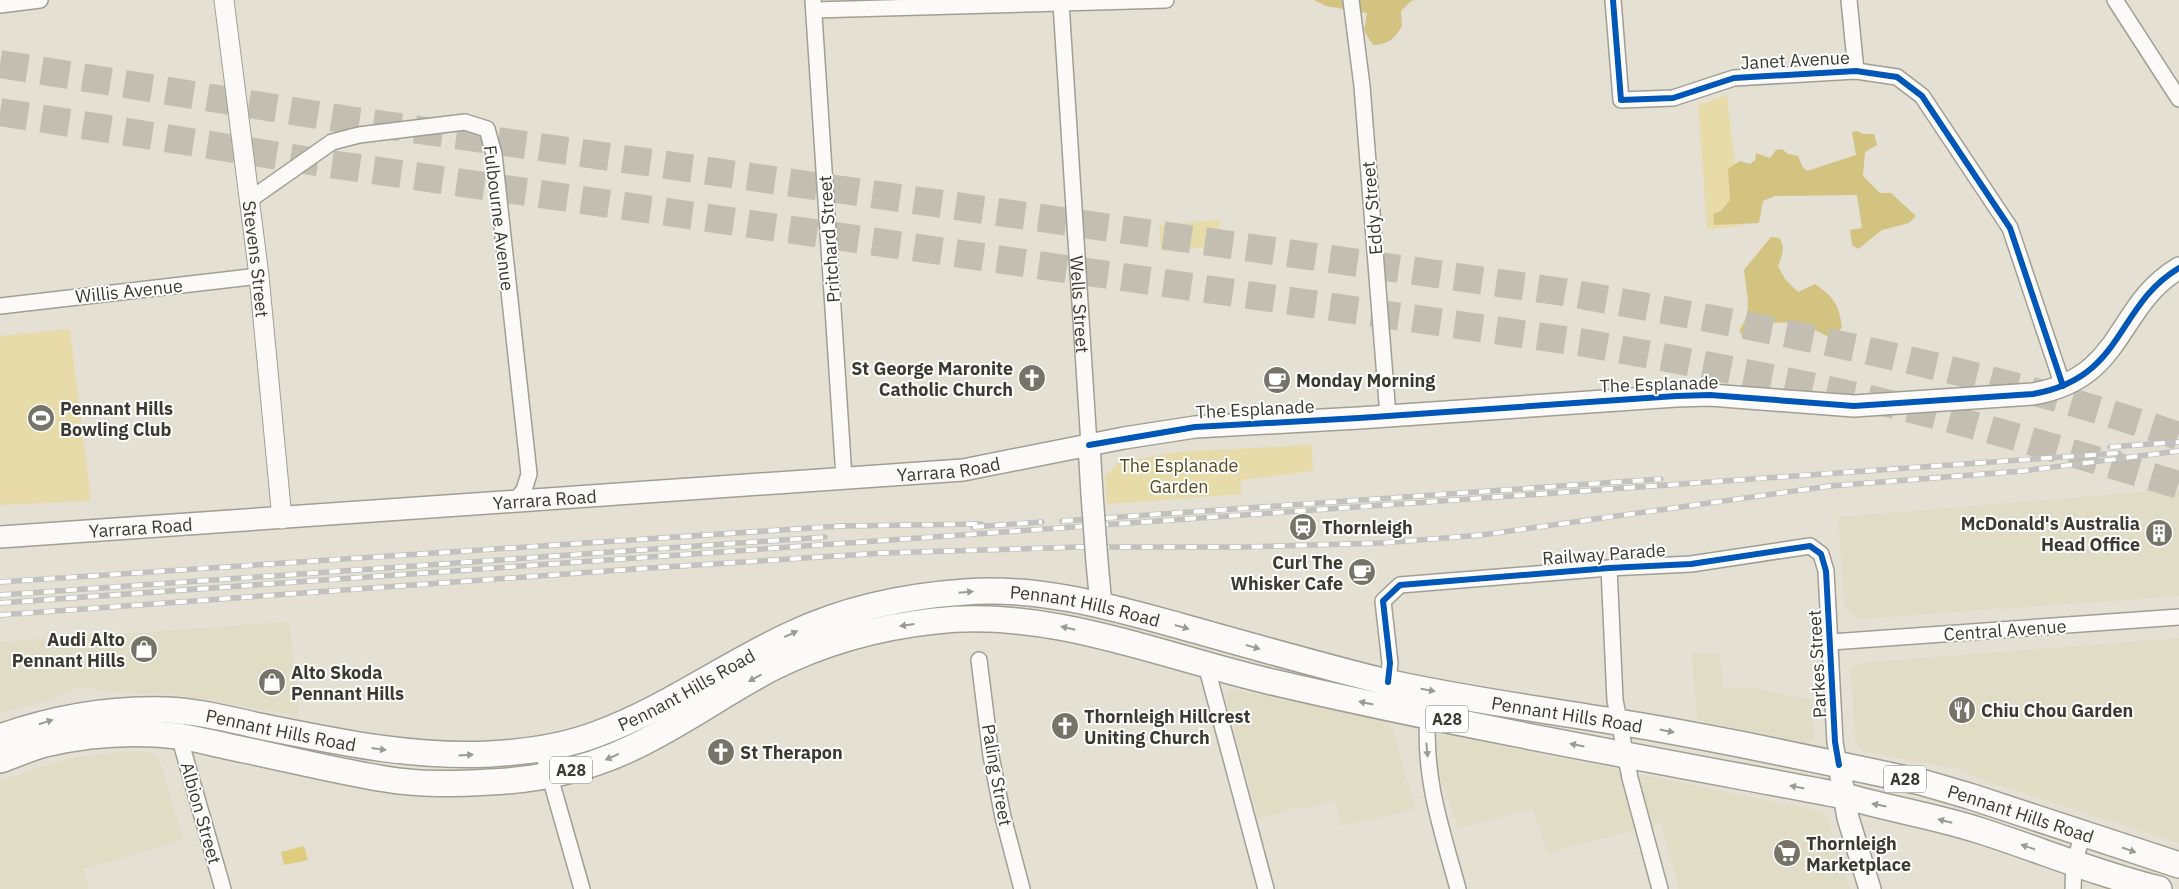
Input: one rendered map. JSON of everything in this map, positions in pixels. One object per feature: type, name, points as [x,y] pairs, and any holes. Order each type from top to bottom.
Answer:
[{"type":"highway","name":"Pennant Hills Road","points":[[0,737],[58,719],[99,711],[168,710],[374,748],[418,754],[458,756],[542,748],[585,738],[628,722],[761,648],[798,631],[839,616],[880,605],[969,591],[1024,592],[1101,605],[1284,656],[1388,682],[1619,722],[1839,765],[1969,796],[2179,865]]},
{"type":"highway","points":[[1101,605],[1104,620],[1169,655]]},
{"type":"highway","name":"Pennant Hills Road","points":[[0,760],[44,744],[97,736],[135,734],[179,736],[387,779],[444,785],[502,782],[549,775],[605,760],[640,744],[772,668],[807,652],[846,638],[894,626],[971,618],[1023,620],[1106,637],[1206,666],[1428,715],[1845,796],[1956,823],[2124,881],[2159,889]]},
{"type":"main road","name":"The Esplanade","points":[[1089,445],[1195,426],[1388,416],[1693,396],[1807,404],[1879,405],[2033,394],[2076,380],[2098,364],[2109,352],[2152,290],[2179,268]]},
{"type":"main road","name":"Yarrara Road","points":[[0,538],[963,470],[1089,445]]},
{"type":"main road","name":"Wells Street","points":[[1089,445],[1101,605]]},
{"type":"main road","points":[[1839,765],[1848,818],[1870,889]]},
{"type":"street","points":[[0,5],[40,0]]},
{"type":"street","name":"Stevens Street","points":[[224,0],[259,276],[282,518]]},
{"type":"street","points":[[814,5],[1062,3],[1166,0]]},
{"type":"street","name":"Eddy Street","points":[[1351,0],[1363,93],[1388,416]]},
{"type":"street","name":"Janet Avenue","points":[[1613,0],[1621,100],[1672,98],[1734,78],[1856,71],[1897,77],[1922,96],[2003,217],[2015,242],[2062,386]]},
{"type":"street","points":[[1849,0],[1856,71]]},
{"type":"street","points":[[2115,0],[2179,99]]},
{"type":"street","name":"Wells Street","points":[[1062,3],[1089,445]]},
{"type":"street","name":"Pritchard Street","points":[[814,5],[844,478]]},
{"type":"street","name":"Fulbourne Avenue","points":[[248,201],[332,142],[359,135],[465,122],[487,129],[494,154],[529,474],[524,490],[514,502]]},
{"type":"street","name":"Willis Avenue","points":[[0,306],[259,276]]},
{"type":"street","name":"Railway Parade","points":[[1388,682],[1390,663],[1383,601],[1400,585],[1609,568],[1699,563],[1803,546],[1816,549],[1825,561]]},
{"type":"street","name":"Parkes Street","points":[[1825,561],[1831,642],[1835,742],[1839,765]]},
{"type":"street","points":[[1609,568],[1615,700],[1625,754],[1660,889]]},
{"type":"street","name":"Central Avenue","points":[[1831,642],[2179,617]]},
{"type":"street","name":"Paling Street","points":[[979,660],[991,756],[1002,816],[1022,889]]},
{"type":"street","points":[[1206,666],[1266,889]]},
{"type":"street","points":[[1428,715],[1426,742],[1430,784],[1458,889]]},
{"type":"street","name":"Albion Street","points":[[179,736],[223,889]]},
{"type":"street","points":[[542,748],[582,889]]},
{"type":"street","points":[[2073,889],[2074,863],[2083,834]]},
{"type":"shaded area","points":[[1314,0],[1417,0],[1411,1],[1401,11],[1402,26],[1397,34],[1383,44],[1373,45],[1364,31],[1367,13],[1326,6]]},
{"type":"shaded area","points":[[1857,131],[1863,134],[1874,134],[1877,145],[1865,152],[1863,176],[1880,193],[1891,193],[1916,216],[1909,223],[1882,230],[1858,249],[1852,245],[1850,230],[1862,228],[1857,195],[1775,196],[1763,201],[1759,223],[1714,225],[1713,214],[1721,211],[1730,200],[1728,169],[1740,161],[1750,164],[1755,160],[1756,153],[1770,158],[1776,150],[1782,149],[1788,154],[1798,156],[1803,168],[1807,171],[1856,155],[1852,132]]},
{"type":"shaded area","points":[[1771,237],[1779,238],[1781,241],[1783,248],[1778,266],[1785,279],[1798,292],[1815,284],[1835,302],[1842,328],[1829,337],[1798,322],[1772,323],[1763,333],[1751,340],[1744,338],[1739,331],[1744,323],[1748,309],[1744,270]]},
{"type":"shaded area","points":[[2179,489],[2179,596],[1857,619],[1845,608],[1838,517]]},
{"type":"shaded area","points":[[289,622],[299,716],[179,695],[121,693],[81,687],[46,701],[0,713],[0,642]]},
{"type":"shaded area","points":[[2179,638],[2179,843],[1989,782],[1957,769],[1862,751],[1856,745],[1851,668],[1860,663]]},
{"type":"shaded area","points":[[1692,653],[1720,653],[1723,687],[1747,687],[1812,700],[1814,740],[1808,743],[1697,720]]},
{"type":"shaded area","points":[[1231,689],[1384,721],[1393,729],[1415,809],[1342,826],[1334,800],[1312,807],[1299,807],[1258,819],[1225,695]]},
{"type":"shaded area","points":[[1440,734],[1825,812],[1850,889],[1679,889],[1661,823],[1547,853],[1533,809],[1459,828],[1434,761]]},
{"type":"shaded area","points":[[125,751],[146,752],[159,759],[183,840],[83,869],[89,889],[0,889],[0,782],[27,771],[72,758]]},
{"type":"shaded area","points":[[304,846],[308,860],[284,865],[281,852]]},
{"type":"green space","points":[[1727,95],[1742,226],[1707,229],[1698,105]]},
{"type":"green space","points":[[1219,220],[1222,246],[1161,251],[1159,225]]},
{"type":"green space","name":"Pennant Hills Bowling Club","points":[[70,329],[91,501],[0,505],[0,336]]},
{"type":"green space","name":"The Esplanade Garden","points":[[1312,445],[1313,471],[1241,480],[1241,494],[1107,504],[1105,476],[1118,463],[1177,452]]},
{"type":"tunnel","points":[[0,64],[349,120],[1563,292],[1796,335],[1874,352],[2027,390],[2179,436]]},
{"type":"tunnel","points":[[0,112],[330,164],[1585,343],[1690,362],[1905,407],[2023,439],[2179,485]]},
{"type":"railway","points":[[2110,447],[2179,442]]},
{"type":"railway","points":[[0,615],[883,553],[1080,547],[1244,547],[1381,543],[1482,535],[1830,486],[2023,471],[2179,451]]},
{"type":"railway","points":[[0,603],[2119,453]]},
{"type":"railway","points":[[1062,521],[1661,479]]},
{"type":"railway","points":[[973,527],[1042,522]]},
{"type":"railway","points":[[0,582],[841,526],[981,524]]},
{"type":"railway","points":[[0,595],[825,537]]},
{"type":"cycle path","points":[[1613,0],[1621,100],[1673,98],[1734,78],[1856,71],[1897,77],[1922,96],[2010,228],[2063,386]]},
{"type":"cycle path","points":[[1089,445],[1195,427],[1359,418],[1676,396],[1710,395],[1854,406],[2033,394],[2063,386],[2086,373],[2103,357],[2142,301],[2158,284],[2179,268]]},
{"type":"cycle path","points":[[1388,682],[1390,663],[1383,601],[1400,585],[1609,568],[1691,564],[1810,546],[1821,554],[1826,571],[1835,742],[1839,765]]},
{"type":"place","name":"St George Maronite Catholic Church","points":[[1032,378]]},
{"type":"place","name":"Monday Morning","points":[[1277,380]]},
{"type":"place","name":"Pennant Hills Bowling Club","points":[[41,418]]},
{"type":"place","name":"Thornleigh","points":[[1303,527]]},
{"type":"place","name":"McDonald's Australia Head Office","points":[[2159,533]]},
{"type":"place","name":"Curl The Whisker Cafe","points":[[1362,572]]},
{"type":"place","name":"Audi Alto Pennant Hills","points":[[144,649]]},
{"type":"place","name":"Alto Skoda Pennant Hills","points":[[272,682]]},
{"type":"place","name":"Chiu Chou Garden","points":[[1962,710]]},
{"type":"place","name":"Thornleigh Hillcrest Uniting Church","points":[[1065,726]]},
{"type":"place","name":"St Therapon","points":[[721,752]]},
{"type":"place","name":"Thornleigh Marketplace","points":[[1787,853]]}]
